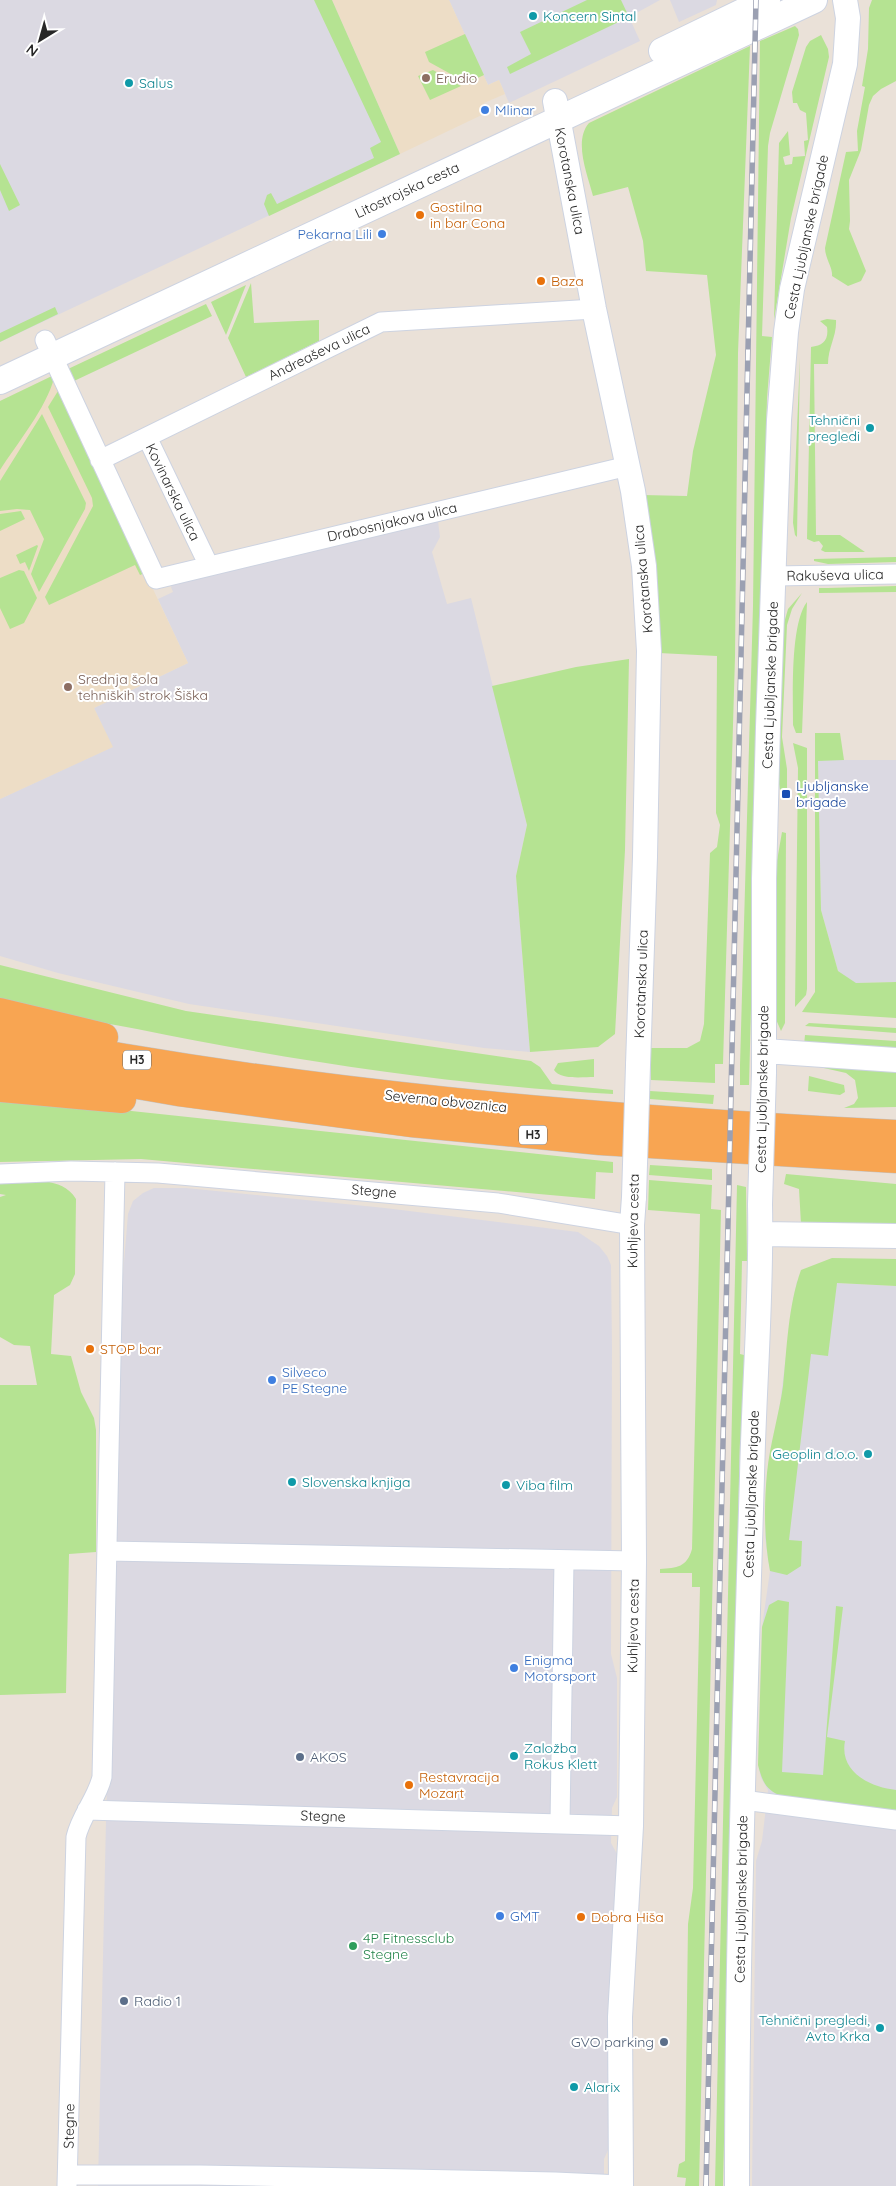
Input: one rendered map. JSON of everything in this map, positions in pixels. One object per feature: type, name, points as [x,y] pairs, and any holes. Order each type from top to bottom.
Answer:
[{"type":"highway","points":[[0,1012],[75,1031],[165,1049],[270,1092]]},
{"type":"highway","name":"Severna obvoznica","points":[[0,1035],[172,1066],[270,1092],[411,1123],[600,1141],[803,1141],[896,1134]]},
{"type":"highway","name":"Severna obvoznica","points":[[0,1061],[169,1090],[270,1092]]},
{"type":"highway","points":[[0,1088],[148,1102],[270,1092]]},
{"type":"highway","points":[[896,1116],[855,1117],[828,1122],[803,1141],[825,1164],[852,1171],[896,1175]]},
{"type":"highway","name":"Severna obvoznica","points":[[803,1141],[896,1159]]},
{"type":"main road","name":"Litostrojska cesta","points":[[595,92],[768,0]]},
{"type":"main road","name":"Litostrojska cesta","points":[[0,381],[49,348],[556,110],[814,0]]},
{"type":"main road","name":"Litostrojska cesta","points":[[0,361],[49,348]]},
{"type":"street","name":"Cesta Ljubljanske brigade","points":[[736,2186],[743,1800],[753,1436],[761,1234],[768,718],[779,420],[786,332],[792,289],[842,76],[848,41],[848,12],[845,0]]},
{"type":"street","name":"Korotanska ulica","points":[[556,110],[594,309],[628,466],[644,566],[649,642],[638,1065]]},
{"type":"street","name":"Andreaševa ulica","points":[[147,438],[381,322],[594,309]]},
{"type":"street","points":[[49,348],[100,460]]},
{"type":"street","name":"Kovinarska ulica","points":[[100,460],[147,438],[209,566]]},
{"type":"street","name":"Drabosnjakova ulica","points":[[100,460],[156,579],[628,466]]},
{"type":"street","name":"Rakuševa ulica","points":[[774,576],[896,574]]},
{"type":"street","points":[[764,1062],[896,1060]]},
{"type":"street","name":"Kuhljeva cesta","points":[[621,2185],[620,2017],[631,1826],[634,1561],[632,1225],[638,1065]]},
{"type":"street","name":"Stegne","points":[[0,1174],[115,1172],[168,1174],[498,1203],[632,1225]]},
{"type":"street","name":"Stegne","points":[[115,1172],[102,1777],[99,1788],[79,1827],[75,1849],[68,2181],[269,2176],[621,2185]]},
{"type":"street","points":[[761,1234],[896,1236]]},
{"type":"street","points":[[107,1551],[634,1561]]},
{"type":"street","points":[[560,1823],[564,1560]]},
{"type":"street","points":[[743,1800],[896,1820]]},
{"type":"street","name":"Stegne","points":[[87,1810],[631,1826]]},
{"type":"shaded area","points":[[0,0],[332,0],[400,154],[0,342]]},
{"type":"shaded area","name":"Erudio","points":[[332,0],[449,0],[488,85],[499,80],[505,94],[484,103],[488,112],[400,154]]},
{"type":"shaded area","points":[[449,0],[660,0],[629,17],[640,41],[509,103],[499,80],[488,85]]},
{"type":"shaded area","points":[[670,0],[717,0],[716,5],[679,22]]},
{"type":"shaded area","points":[[52,376],[188,663],[94,708],[113,747],[0,799],[0,401]]},
{"type":"shaded area","points":[[438,521],[440,537],[432,552],[447,604],[471,598],[527,825],[516,876],[530,1052],[484,1048],[189,1004],[58,973],[0,956],[0,799],[112,747],[94,708],[188,663],[158,599],[173,592],[171,587],[175,582]]},
{"type":"shaded area","points":[[818,760],[896,760],[896,982],[855,983],[838,971],[821,910]]},
{"type":"shaded area","points":[[154,1188],[186,1188],[385,1208],[578,1232],[599,1246],[607,1256],[611,1265],[612,1348],[611,1654],[617,1678],[617,1797],[612,1808],[611,1843],[617,1854],[611,2001],[609,2148],[604,2159],[604,2186],[98,2186],[106,1820],[122,1287],[128,1214],[133,1201],[143,1193]]},
{"type":"shaded area","points":[[797,1281],[896,1286],[896,2186],[752,2186],[756,1861],[762,1841],[768,1790],[761,1778],[758,1765],[762,1627],[770,1571],[765,1538],[767,1473],[780,1404]]},
{"type":"green space","points":[[314,0],[332,0],[400,154],[269,216],[264,204],[267,195],[271,193],[277,204],[374,158],[370,148],[381,142]]},
{"type":"green space","points":[[587,0],[621,0],[629,17],[510,74],[507,67],[531,54],[520,32]]},
{"type":"green space","points":[[872,0],[896,0],[896,81],[873,96],[869,105],[861,150],[849,180],[849,229],[866,271],[861,281],[848,286],[832,276],[825,248],[846,152],[858,151],[857,131],[865,87],[862,86],[868,49],[869,8]]},
{"type":"green space","points":[[795,26],[798,29],[799,35],[770,133],[768,146],[762,336],[772,337],[767,398],[749,1085],[740,1085],[753,606],[760,41]]},
{"type":"green space","points":[[465,34],[484,75],[467,83],[429,62],[425,52]]},
{"type":"green space","points":[[821,35],[828,49],[829,57],[791,218],[774,320],[779,143],[788,131],[790,155],[783,157],[785,165],[792,164],[793,157],[805,156],[804,141],[808,140],[806,113],[800,110],[797,103],[793,103],[792,92],[806,47],[810,41]]},
{"type":"green space","points":[[750,46],[738,353],[735,657],[723,1064],[715,1064],[715,1083],[651,1080],[650,1048],[687,1048],[700,1041],[704,1024],[710,853],[717,847],[720,825],[716,813],[717,656],[659,653],[643,495],[687,496],[693,451],[716,355],[707,275],[646,271],[643,241],[628,187],[593,196],[583,159],[582,139],[584,130],[589,123]]},
{"type":"green space","points":[[433,70],[461,86],[430,100],[418,76]]},
{"type":"green space","points":[[0,164],[20,205],[9,211],[0,190]]},
{"type":"green space","points":[[251,283],[254,323],[319,320],[319,341],[246,377],[228,338]]},
{"type":"green space","points":[[246,285],[226,335],[211,302]]},
{"type":"green space","points":[[206,304],[212,316],[74,381],[68,369]]},
{"type":"green space","points":[[55,307],[58,314],[0,342],[0,333]]},
{"type":"green space","points":[[827,319],[836,320],[828,364],[814,364],[816,535],[840,535],[865,552],[825,552],[821,550],[823,546],[819,541],[814,542],[807,539],[811,347],[822,344],[826,339],[827,327],[820,321]]},
{"type":"green space","points":[[800,357],[797,537],[793,523]]},
{"type":"green space","points":[[52,376],[54,378],[45,401],[0,470],[0,401]]},
{"type":"green space","points":[[58,391],[61,392],[145,573],[140,575],[135,565],[49,605],[45,597],[93,506],[92,498],[48,407]]},
{"type":"green space","points":[[42,414],[86,503],[85,509],[39,592],[31,574],[44,539],[30,510],[0,511],[0,481]]},
{"type":"green space","points":[[21,511],[25,519],[0,531],[0,514]]},
{"type":"green space","points":[[37,545],[29,571],[25,562],[20,564],[16,555]]},
{"type":"green space","points":[[896,557],[896,562],[828,564],[814,561],[814,559]]},
{"type":"green space","points":[[19,570],[24,571],[37,598],[24,623],[10,629],[0,608],[0,578]]},
{"type":"green space","points":[[896,586],[896,592],[819,593],[819,588]]},
{"type":"green space","points":[[802,593],[792,609],[787,625],[782,737],[787,769],[787,790],[780,790],[777,772],[778,678],[784,623],[788,609]]},
{"type":"green space","points":[[807,602],[802,733],[796,733],[793,725],[795,643],[802,612]]},
{"type":"green space","points":[[629,659],[625,850],[615,1034],[598,1047],[530,1052],[516,876],[527,825],[492,686],[576,667]]},
{"type":"green space","points":[[815,733],[840,733],[844,760],[818,761],[821,910],[838,971],[856,983],[896,982],[896,1018],[802,1012],[815,992]]},
{"type":"green space","points":[[793,743],[807,748],[807,989],[806,995],[795,1007],[798,768]]},
{"type":"green space","points":[[782,832],[786,833],[785,1023],[781,1031],[775,1017],[774,878]]},
{"type":"green space","points":[[0,965],[186,1011],[531,1061],[540,1067],[552,1084],[613,1090],[613,1094],[493,1085],[374,1070],[196,1041],[34,1011],[0,1003]]},
{"type":"green space","points":[[809,1023],[896,1028],[896,1033],[805,1026]]},
{"type":"green space","points":[[805,1035],[896,1041],[896,1053],[804,1045]]},
{"type":"green space","points":[[594,1059],[594,1077],[566,1077],[554,1070],[558,1063]]},
{"type":"green space","points":[[815,1066],[896,1069],[896,1107],[844,1108],[854,1104],[858,1098],[855,1080],[846,1073]]},
{"type":"green space","points":[[809,1076],[844,1085],[845,1092],[840,1095],[808,1091]]},
{"type":"green space","points":[[650,1091],[714,1095],[713,1104],[650,1099]]},
{"type":"green space","points":[[0,1097],[613,1162],[613,1173],[596,1172],[595,1199],[141,1159],[0,1162]]},
{"type":"green space","points":[[650,1165],[712,1169],[712,1180],[649,1175]]},
{"type":"green space","points":[[786,1174],[896,1184],[896,1226],[801,1224],[799,1189],[784,1184]]},
{"type":"green space","points":[[649,1180],[712,1185],[711,1209],[721,1210],[699,2186],[685,2186],[686,2178],[677,2177],[679,2164],[685,2161],[688,1924],[693,1888],[700,1587],[692,1587],[692,1573],[660,1573],[660,1569],[681,1565],[687,1560],[692,1549],[700,1214],[648,1210]]},
{"type":"green space","points":[[44,1181],[66,1188],[76,1199],[75,1274],[70,1285],[54,1295],[51,1354],[71,1356],[81,1392],[94,1418],[96,1430],[96,1552],[69,1554],[66,1693],[0,1695],[0,1385],[37,1385],[30,1346],[14,1345],[0,1337],[0,1197],[6,1195],[0,1194],[0,1183]]},
{"type":"green space","points":[[737,1185],[746,1187],[747,1261],[742,1261],[740,1354],[744,1355],[743,1440],[740,1440],[723,2186],[715,2186]]},
{"type":"green space","points":[[832,1258],[896,1259],[896,1286],[837,1283],[828,1356],[811,1354],[789,1540],[802,1541],[801,1566],[787,1575],[770,1571],[765,1522],[768,1462],[783,1386],[793,1298],[801,1270]]},
{"type":"green space","points":[[778,1600],[789,1602],[782,1772],[823,1775],[836,1606],[843,1607],[827,1737],[845,1741],[844,1752],[847,1761],[859,1776],[876,1785],[896,1790],[896,1811],[779,1795],[770,1790],[765,1783],[758,1765],[762,1627],[769,1605]]},
{"type":"railway","points":[[706,2186],[756,0]]},
{"type":"place","name":"Koncern Sintal","points":[[533,16]]},
{"type":"place","name":"Erudio","points":[[426,78]]},
{"type":"place","name":"Salus","points":[[129,83]]},
{"type":"place","name":"Mlinar","points":[[485,110]]},
{"type":"place","name":"Gostilna in bar Cona","points":[[420,215]]},
{"type":"place","name":"Pekarna Lili","points":[[382,234]]},
{"type":"place","name":"Baza","points":[[541,281]]},
{"type":"place","name":"Tehnični pregledi","points":[[870,428]]},
{"type":"place","name":"Srednja šola tehniških strok Šiška","points":[[68,687]]},
{"type":"place","name":"Ljubljanske brigade","points":[[786,794]]},
{"type":"place","name":"STOP bar","points":[[90,1349]]},
{"type":"place","name":"Silveco PE Stegne","points":[[272,1380]]},
{"type":"place","name":"Geoplin d.o.o.","points":[[868,1454]]},
{"type":"place","name":"Slovenska knjiga","points":[[292,1482]]},
{"type":"place","name":"Viba film","points":[[506,1485]]},
{"type":"place","name":"Enigma Motorsport","points":[[514,1668]]},
{"type":"place","name":"Založba Rokus Klett","points":[[514,1756]]},
{"type":"place","name":"AKOS","points":[[300,1757]]},
{"type":"place","name":"Restavracija Mozart","points":[[409,1785]]},
{"type":"place","name":"GMT","points":[[500,1916]]},
{"type":"place","name":"Dobra Hiša","points":[[581,1917]]},
{"type":"place","name":"4P Fitnessclub Stegne","points":[[353,1946]]},
{"type":"place","name":"Radio 1","points":[[124,2001]]},
{"type":"place","name":"Tehnični pregledi, Avto Krka","points":[[880,2028]]},
{"type":"place","name":"GVO parking","points":[[664,2042]]},
{"type":"place","name":"Alarix","points":[[574,2087]]}]
